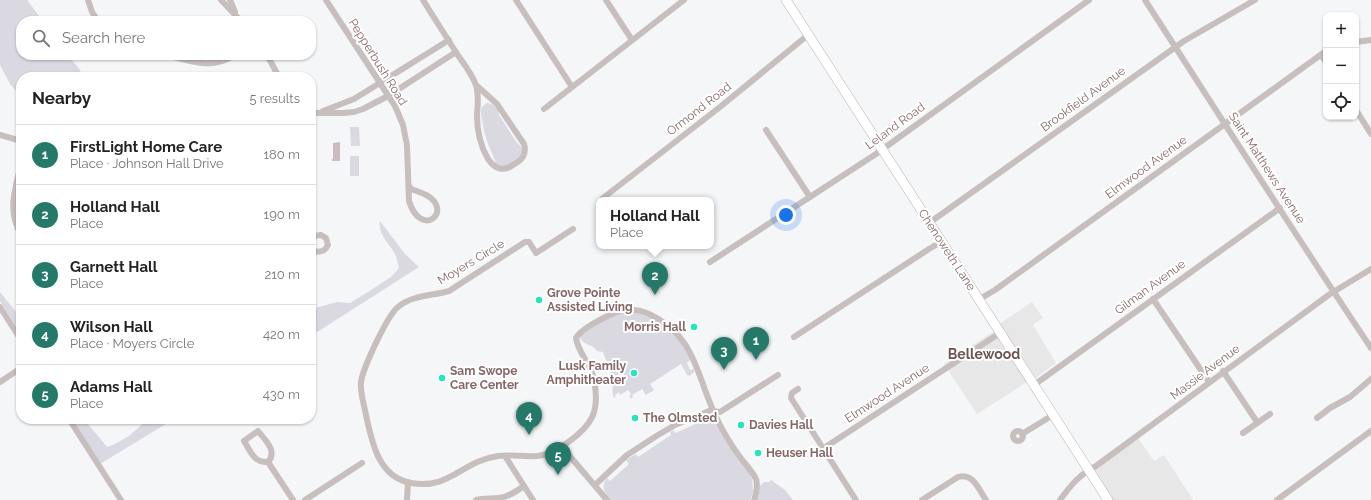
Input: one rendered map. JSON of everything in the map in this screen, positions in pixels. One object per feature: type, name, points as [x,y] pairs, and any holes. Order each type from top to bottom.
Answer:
[{"type":"main road","name":"Chenoweth Lane","points":[[786,0],[1108,500]]},
{"type":"street","points":[[88,0],[95,16]]},
{"type":"street","points":[[221,0],[236,15]]},
{"type":"street","points":[[230,0],[236,15]]},
{"type":"street","name":"Pepperbush Road","points":[[326,0],[395,106],[403,125],[407,145],[409,201],[411,207],[416,214],[426,221],[432,220],[436,217],[437,207],[432,199],[411,189],[409,186]]},
{"type":"street","points":[[422,0],[476,85],[503,111],[524,144],[524,157],[521,161],[508,169],[498,169],[493,165],[488,158],[481,141],[477,116],[478,105],[476,85]]},
{"type":"street","points":[[516,0],[572,87]]},
{"type":"street","points":[[606,0],[632,40]]},
{"type":"street","points":[[544,109],[684,0]]},
{"type":"street","name":"Leland Road","points":[[710,262],[882,149],[1089,0]]},
{"type":"street","name":"Saint Matthews Avenue","points":[[1145,0],[1224,124],[1371,348]]},
{"type":"street","name":"Brookfield Avenue","points":[[929,223],[1176,47],[1255,0]]},
{"type":"street","name":"Ormond Road","points":[[604,197],[720,107],[808,35]]},
{"type":"street","points":[[316,112],[354,100],[448,40]]},
{"type":"street","points":[[1359,42],[1371,40]]},
{"type":"street","points":[[316,113],[354,112],[373,105],[456,52]]},
{"type":"street","name":"Elmwood Avenue","points":[[978,300],[995,290],[1323,54]]},
{"type":"street","points":[[185,60],[201,64],[219,63],[225,60]]},
{"type":"street","points":[[270,60],[276,72]]},
{"type":"street","points":[[478,105],[484,100],[493,100]]},
{"type":"street","points":[[1359,115],[1371,134]]},
{"type":"street","points":[[766,130],[810,197]]},
{"type":"street","points":[[0,135],[16,140]]},
{"type":"street","points":[[16,184],[12,205],[16,224]]},
{"type":"street","name":"Gilman Avenue","points":[[1034,385],[1280,208]]},
{"type":"street","name":"Moyers Circle","points":[[573,229],[536,252],[529,242],[525,242],[449,291],[406,301],[389,317],[364,370],[361,384],[361,394],[374,450],[380,460],[392,475],[403,481],[426,484],[442,482],[470,464],[480,460],[506,456],[544,455],[562,447],[588,426],[596,403],[594,379],[591,369],[576,338],[579,333],[620,310],[633,309],[643,312],[664,322],[678,333],[687,346],[694,361],[713,411]]},
{"type":"street","points":[[316,236],[324,236],[328,242],[326,248],[321,252],[316,251]]},
{"type":"street","points":[[794,337],[929,248],[941,242]]},
{"type":"street","name":"Massie Avenue","points":[[1060,500],[1072,483],[1088,470],[1096,466],[1223,371],[1334,292],[1371,269]]},
{"type":"street","points":[[1152,299],[1209,382]]},
{"type":"street","points":[[0,307],[16,332]]},
{"type":"street","name":"Elmwood Avenue","points":[[827,446],[1000,333]]},
{"type":"street","points":[[0,382],[16,371]]},
{"type":"street","points":[[1223,371],[1257,422]]},
{"type":"street","points":[[595,485],[627,455],[658,435],[692,417],[709,411],[720,412],[778,375]]},
{"type":"street","points":[[1317,418],[1330,408],[1350,397],[1371,379]]},
{"type":"street","points":[[798,389],[792,393],[791,398],[856,500]]},
{"type":"street","points":[[713,411],[729,440],[756,480],[756,494],[754,500]]},
{"type":"street","points":[[1243,433],[1270,414]]},
{"type":"street","points":[[1022,434],[1053,415]]},
{"type":"street","points":[[72,424],[121,500]]},
{"type":"street","points":[[258,431],[272,451],[272,457],[268,462],[257,461],[244,441],[258,431]]},
{"type":"street","points":[[1276,500],[1371,431]]},
{"type":"street","points":[[562,447],[607,500]]},
{"type":"street","points":[[506,456],[533,500]]},
{"type":"street","points":[[268,462],[293,500]]},
{"type":"street","points":[[305,500],[362,463]]},
{"type":"street","points":[[922,500],[958,477],[964,475],[971,478],[986,500]]},
{"type":"street","points":[[407,500],[408,482]]},
{"type":"street","points":[[476,500],[481,498],[500,498],[516,492],[524,486]]},
{"type":"shaded area","points":[[0,0],[27,0],[39,16],[16,16],[16,60],[72,60],[81,72],[16,72],[16,91],[10,84],[0,65]]},
{"type":"shaded area","points":[[487,103],[493,105],[497,109],[499,115],[517,143],[522,148],[522,156],[504,168],[496,164],[487,142],[481,110]]},
{"type":"shaded area","points":[[350,127],[359,127],[360,146],[351,146]]},
{"type":"shaded area","points":[[340,142],[340,161],[332,161],[333,143]]},
{"type":"shaded area","points":[[350,156],[359,156],[359,176],[350,176]]},
{"type":"shaded area","points":[[380,221],[405,254],[419,267],[316,333],[316,308],[337,302],[350,303],[391,277],[399,268],[396,256],[382,235]]},
{"type":"shaded area","points":[[0,292],[16,312],[16,326],[0,301]]},
{"type":"shaded area","points":[[1032,302],[1043,318],[1033,325],[1056,363],[1033,380],[998,325]]},
{"type":"shaded area","points":[[627,312],[657,321],[674,333],[686,350],[690,360],[687,363],[690,370],[694,369],[694,372],[690,376],[687,375],[681,364],[650,384],[654,390],[646,395],[642,389],[632,395],[633,397],[631,399],[629,396],[631,394],[628,390],[620,395],[619,392],[614,398],[613,378],[603,352],[597,351],[595,348],[583,342],[580,337],[589,328],[601,321]]},
{"type":"shaded area","points":[[994,331],[1027,382],[977,414],[944,364]]},
{"type":"shaded area","points":[[706,415],[710,415],[736,456],[748,471],[752,479],[753,492],[750,500],[610,500],[604,489],[605,481],[607,478],[610,481],[629,464],[626,460],[636,454],[638,457],[671,435],[670,432],[673,430],[675,433],[707,419]]},
{"type":"shaded area","points":[[75,424],[88,424],[107,447],[129,436],[142,424],[166,424],[100,464]]},
{"type":"shaded area","points":[[1138,438],[1154,461],[1164,455],[1193,500],[1111,500],[1093,472]]},
{"type":"shaded area","points":[[771,480],[785,490],[793,500],[756,500],[760,486],[764,482],[769,482]]},
{"type":"place","name":"Holland Hall","points":[[655,295]]},
{"type":"place","name":"Grove Pointe Assisted Living","points":[[539,300]]},
{"type":"place","name":"Morris Hall","points":[[694,327]]},
{"type":"place","name":"FirstLight Home Care","points":[[756,360]]},
{"type":"place","name":"Garnett Hall","points":[[724,370]]},
{"type":"place","name":"Lusk Family Amphitheater","points":[[634,373]]},
{"type":"place","name":"Sam Swope Care Center","points":[[442,378]]},
{"type":"place","name":"The Olmsted","points":[[635,418]]},
{"type":"place","name":"Davies Hall","points":[[741,425]]},
{"type":"place","name":"Wilson Hall","points":[[529,435]]},
{"type":"place","name":"Heuser Hall","points":[[758,453]]},
{"type":"place","name":"Adams Hall","points":[[558,475]]},
{"type":"district","name":"Bellewood","points":[[984,354]]}]
